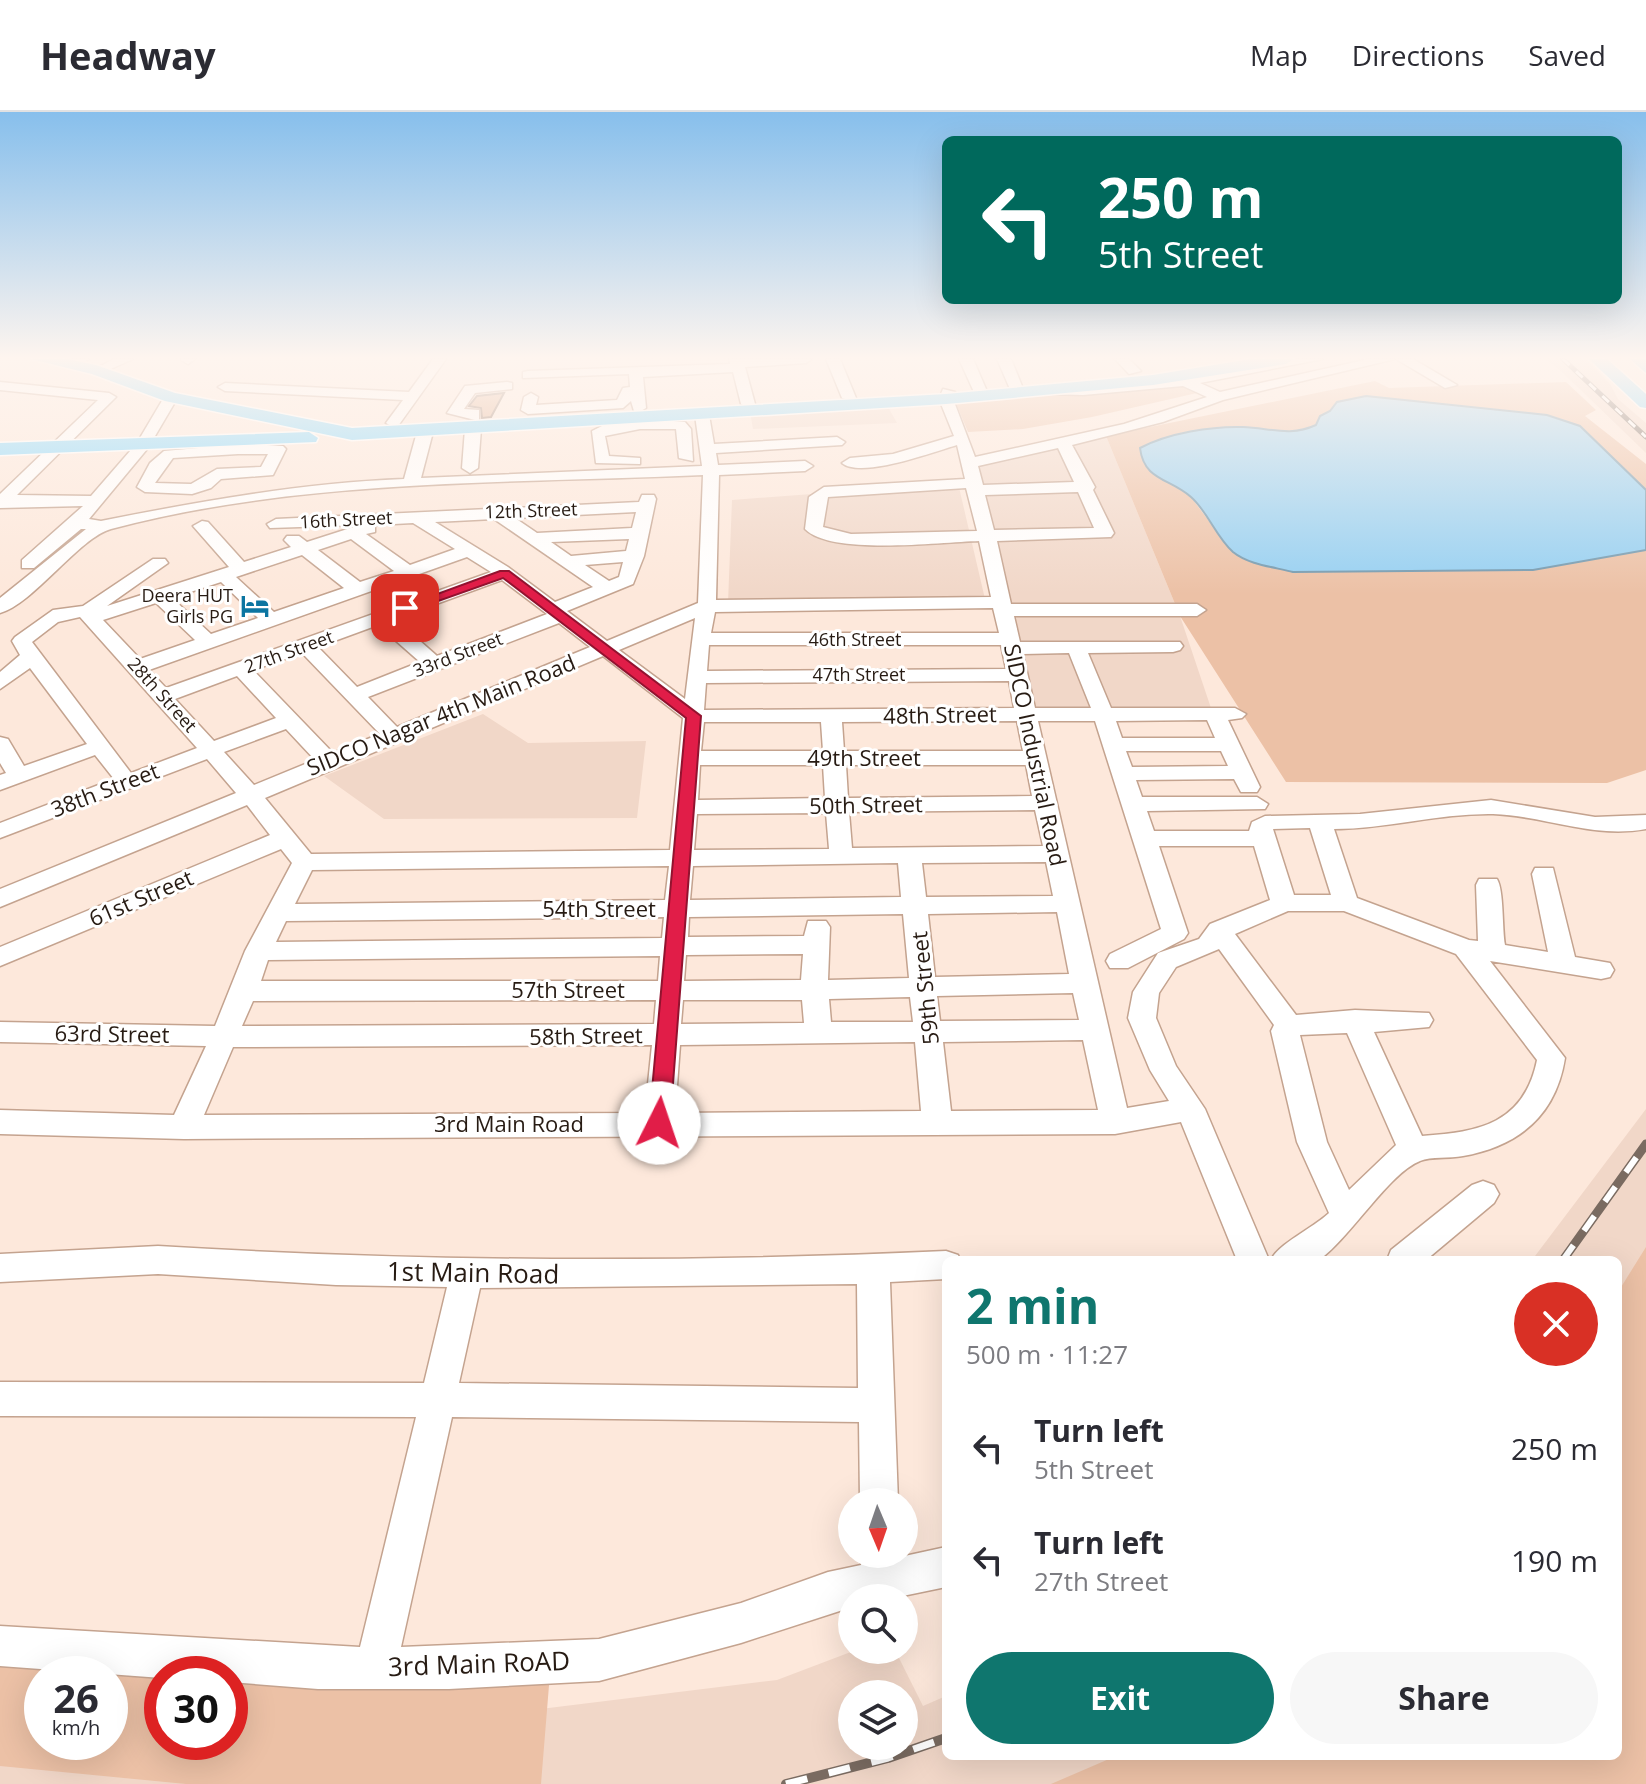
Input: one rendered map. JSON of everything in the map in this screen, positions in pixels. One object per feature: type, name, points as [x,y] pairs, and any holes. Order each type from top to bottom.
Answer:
[{"type":"main road","points":[[245,444],[269,437]]},
{"type":"main road","points":[[0,449],[245,444],[300,437]]},
{"type":"street","points":[[2,502],[71,437]]},
{"type":"street","points":[[3,598],[77,523],[148,437]]},
{"type":"street","points":[[411,484],[424,437]]},
{"type":"street","points":[[470,468],[472,437]]},
{"type":"street","points":[[599,437],[602,460],[687,458],[805,466]]},
{"type":"street","points":[[684,437],[687,458]]},
{"type":"street","points":[[659,1123],[700,639],[707,606],[709,459],[706,437]]},
{"type":"street","points":[[971,478],[1063,442],[1088,437]]},
{"type":"street","points":[[850,463],[894,459],[963,438]]},
{"type":"street","name":"SIDCO Industrial Road","points":[[963,438],[1028,714],[1065,904],[1115,1122]]},
{"type":"street","points":[[77,523],[101,526],[229,501],[349,486],[411,484],[709,459],[837,442]]},
{"type":"street","points":[[1063,442],[1087,487],[1105,533],[851,539],[827,536],[814,529],[813,510],[817,497],[824,492],[971,478],[1087,487]]},
{"type":"street","points":[[245,444],[278,449],[267,472],[217,474],[205,485],[192,489],[145,487],[156,466],[169,454],[245,444]]},
{"type":"street","points":[[2,502],[96,501]]},
{"type":"street","name":"12th Street","points":[[416,517],[647,503],[640,533]]},
{"type":"street","points":[[495,512],[607,588],[627,580],[640,533],[535,538]]},
{"type":"street","points":[[127,782],[22,641],[83,613],[159,596],[353,533],[416,517],[504,573],[694,716]]},
{"type":"street","name":"16th Street","points":[[303,550],[272,521],[416,517]]},
{"type":"street","points":[[3,598],[101,526]]},
{"type":"street","points":[[202,526],[232,572],[271,620]]},
{"type":"street","points":[[353,533],[408,572]]},
{"type":"street","points":[[303,550],[357,589]]},
{"type":"street","points":[[137,667],[470,550]]},
{"type":"street","points":[[571,561],[635,556]]},
{"type":"street","points":[[83,613],[153,558],[187,587]]},
{"type":"street","name":"27th Street","points":[[163,696],[504,573]]},
{"type":"street","name":"33rd Street","points":[[354,695],[558,612],[607,588]]},
{"type":"street","points":[[159,596],[208,642]]},
{"type":"street","points":[[707,606],[878,603],[1197,610]]},
{"type":"street","points":[[878,603],[886,716]]},
{"type":"street","name":"SIDCO Nagar 4th Main Road","points":[[0,899],[249,793],[707,606]]},
{"type":"street","name":"28th Street","points":[[83,613],[163,696],[249,793],[304,862]]},
{"type":"street","points":[[381,617],[434,664]]},
{"type":"street","name":"46th Street","points":[[700,639],[1010,643],[1077,649],[1173,646]]},
{"type":"street","points":[[306,646],[394,736]]},
{"type":"street","points":[[1077,649],[1103,713],[1175,933],[1119,961]]},
{"type":"street","points":[[0,683],[31,656]]},
{"type":"street","points":[[241,669],[329,762]]},
{"type":"street","name":"47th Street","points":[[698,677],[1019,675]]},
{"type":"street","name":"48th Street","points":[[694,716],[1225,714],[1230,744]]},
{"type":"street","points":[[831,716],[841,856]]},
{"type":"street","name":"38th Street","points":[[0,831],[289,720]]},
{"type":"street","points":[[0,744],[9,779],[100,746]]},
{"type":"street","points":[[1114,745],[1230,744],[1262,822],[1284,903]]},
{"type":"street","name":"49th Street","points":[[691,758],[1036,758]]},
{"type":"street","points":[[1123,774],[1243,772]]},
{"type":"street","name":"50th Street","points":[[688,807],[1045,803]]},
{"type":"street","points":[[1132,804],[1262,822],[1320,823],[1478,807],[1631,826],[1646,822]]},
{"type":"street","points":[[1144,839],[1262,822]]},
{"type":"street","points":[[1320,823],[1346,903]]},
{"type":"street","name":"61st Street","points":[[0,957],[283,839]]},
{"type":"street","points":[[184,1127],[244,991],[258,951],[304,862],[1057,854]]},
{"type":"street","name":"59th Street","points":[[909,856],[917,907],[937,1121]]},
{"type":"street","points":[[1544,874],[1564,965]]},
{"type":"street","points":[[1298,1256],[1327,1238],[1345,1214],[1413,1149],[1490,1139],[1535,1107],[1549,1080],[1551,1058],[1479,950],[1487,915],[1488,885]]},
{"type":"street","points":[[1119,961],[1167,960],[1208,945],[1219,930],[1259,916],[1284,903],[1346,903],[1479,950],[1601,970]]},
{"type":"street","name":"54th Street","points":[[277,913],[1065,904]]},
{"type":"street","points":[[816,908],[814,990],[819,1035]]},
{"type":"street","points":[[1219,930],[1289,1025]]},
{"type":"street","points":[[258,951],[817,945]]},
{"type":"street","points":[[1167,960],[1146,992],[1142,1018],[1164,1070],[1190,1109],[1251,1256]]},
{"type":"street","name":"57th Street","points":[[244,991],[814,990],[1082,974],[1119,961]]},
{"type":"street","points":[[1355,1020],[1413,1149]]},
{"type":"street","points":[[1289,1025],[1355,1020],[1419,1020]]},
{"type":"street","points":[[1289,1025],[1285,1031],[1312,1142],[1345,1214]]},
{"type":"street","name":"58th Street","points":[[223,1036],[819,1035],[1093,1030]]},
{"type":"street","name":"63rd Street","points":[[0,1032],[223,1036]]},
{"type":"street","name":"3rd Main Road","points":[[0,1122],[184,1127],[1115,1122],[1190,1109]]},
{"type":"street","points":[[1408,1256],[1483,1194]]},
{"type":"street","name":"1st Main Road","points":[[0,1268],[158,1260],[336,1271],[467,1273],[756,1272],[942,1265]]},
{"type":"street","points":[[873,1267],[879,1488]]},
{"type":"street","points":[[376,1668],[467,1273]]},
{"type":"street","points":[[0,1399],[438,1399],[877,1405]]},
{"type":"street","name":"3rd Main RoAD","points":[[918,1567],[942,1567]]},
{"type":"street","name":"3rd Main RoAD","points":[[0,1646],[318,1668],[449,1668],[599,1660],[741,1623],[828,1592],[879,1568]]},
{"type":"shaded area","points":[[1106,437],[1180,616],[1213,714],[1038,716],[978,464]]},
{"type":"shaded area","points":[[1106,437],[1236,437],[1190,496],[1213,527],[1242,555],[1293,572],[1533,570],[1646,550],[1646,770],[1607,783],[1286,782],[1180,616]]},
{"type":"shaded area","points":[[1591,437],[1612,437],[1646,464],[1646,490]]},
{"type":"shaded area","points":[[1629,437],[1646,437],[1646,453]]},
{"type":"shaded area","points":[[958,483],[985,599],[728,603],[732,500]]},
{"type":"shaded area","points":[[483,714],[528,743],[646,741],[637,818],[384,819],[324,776]]},
{"type":"shaded area","points":[[1646,1109],[1646,1784],[0,1784],[0,1681],[24,1716],[24,1760],[128,1760],[128,1742],[144,1742],[144,1760],[248,1760],[248,1740],[418,1724],[777,1680],[838,1657],[838,1664],[902,1664],[910,1680],[838,1680],[838,1760],[918,1760],[918,1696],[923,1706],[942,1698],[942,1760],[1622,1760],[1622,1256],[1535,1256]]},
{"type":"shaded area","points":[[1646,1247],[1646,1784],[1051,1784],[1107,1760],[1622,1760],[1622,1286]]},
{"type":"shaded area","points":[[0,1657],[24,1660],[24,1760],[128,1760],[128,1670],[144,1672],[144,1760],[248,1760],[248,1675],[550,1673],[541,1784],[186,1784],[0,1766]]},
{"type":"water","points":[[1591,437],[1646,490],[1646,550],[1533,570],[1293,572],[1254,563],[1233,552],[1191,497],[1147,467],[1140,448],[1164,438]]},
{"type":"railway","points":[[1566,1256],[1646,1144]]},
{"type":"railway","points":[[786,1784],[888,1758],[942,1739]]},
{"type":"place","name":"Deera HUT Girls PG","points":[[255,606]]},
{"type":"route","points":[[405,608],[504,573],[694,716],[659,1123]]}]
